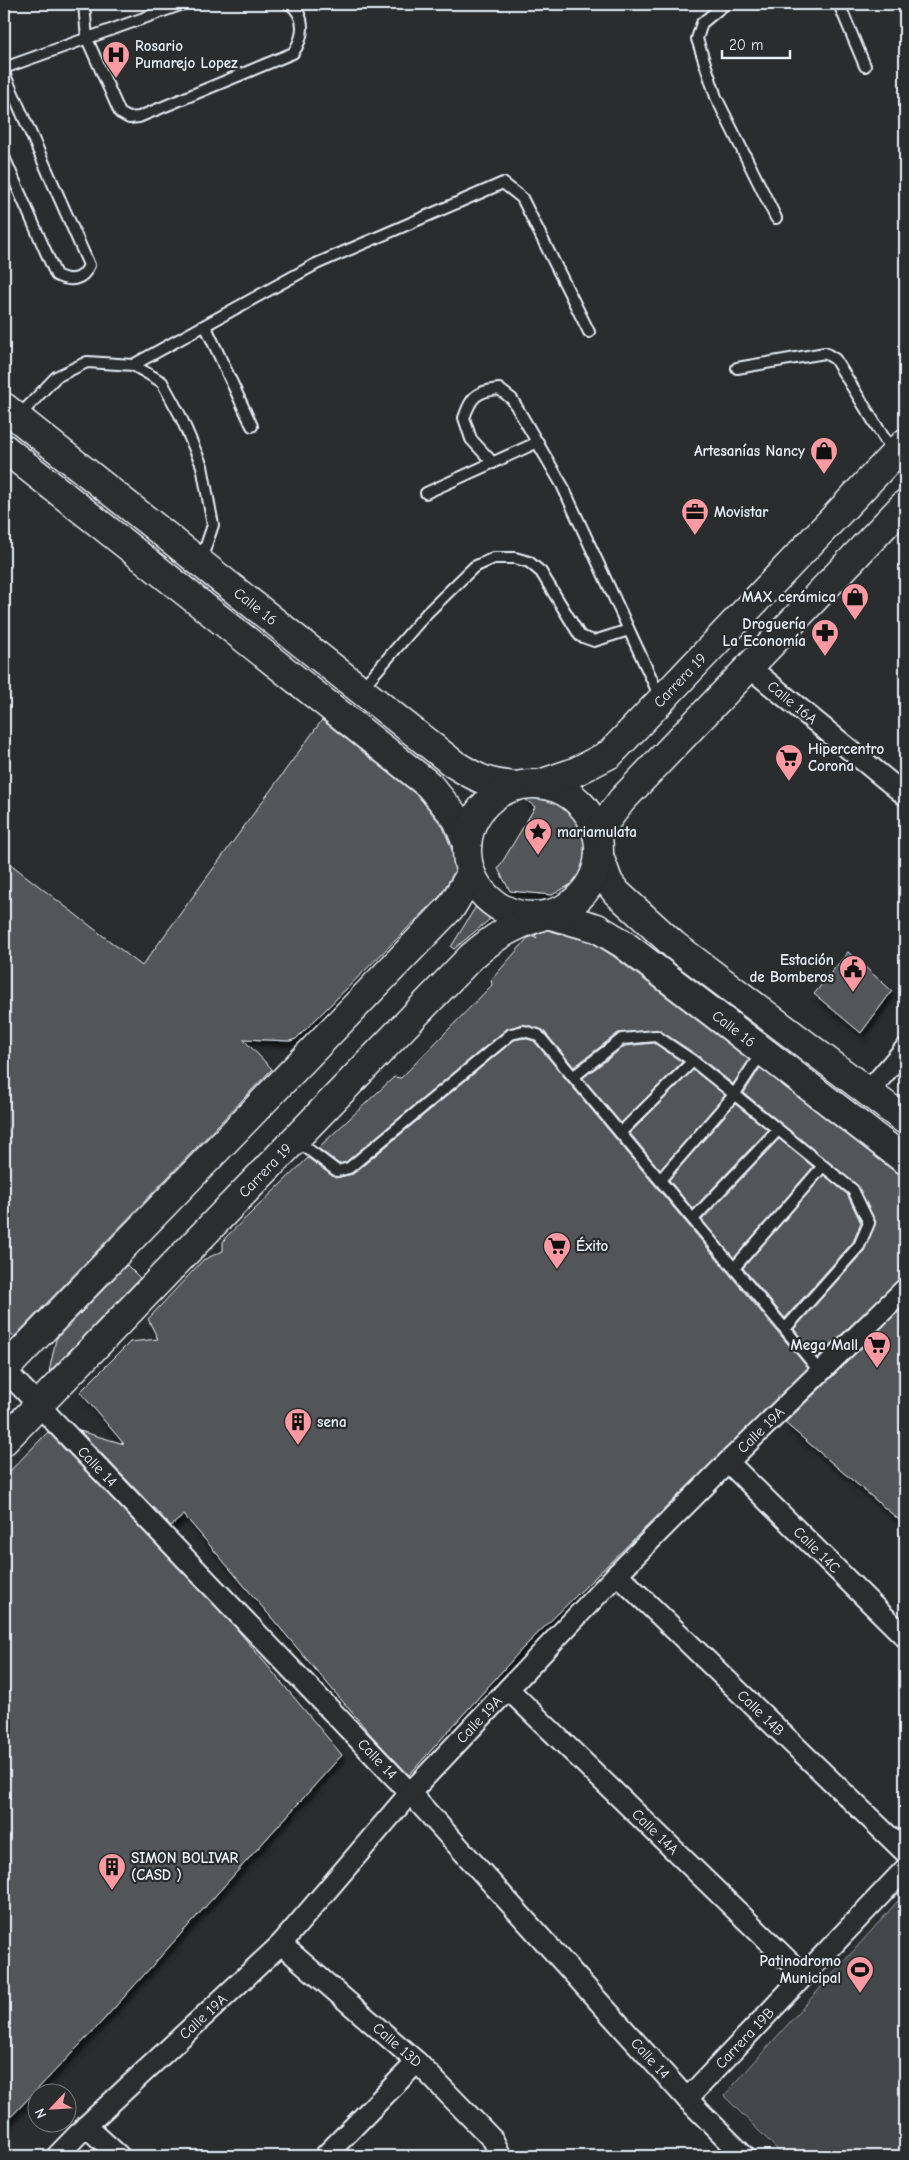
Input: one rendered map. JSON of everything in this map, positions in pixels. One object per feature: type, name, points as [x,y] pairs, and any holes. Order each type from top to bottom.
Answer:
[{"type":"main road","name":"Calle 16","points":[[11,412],[454,764],[478,779],[496,784],[528,785]]},
{"type":"main road","points":[[4,448],[429,785],[457,819],[467,844]]},
{"type":"main road","name":"Carrera 19","points":[[528,785],[575,772],[610,754],[900,449]]},
{"type":"main road","points":[[598,845],[622,800],[905,504]]},
{"type":"main road","points":[[528,785],[556,788],[572,796],[588,813],[598,845],[597,868],[588,889],[572,905],[545,916],[515,915],[498,907],[484,895],[471,874],[468,864],[467,844],[473,821],[486,802],[506,789],[528,785]]},
{"type":"main road","name":"Calle 16","points":[[598,845],[609,883],[635,911],[674,945],[905,1120]]},
{"type":"main road","points":[[4,1370],[452,906],[471,874]]},
{"type":"main road","name":"Calle 16","points":[[545,916],[597,928],[622,943],[905,1160]]},
{"type":"main road","name":"Carrera 19","points":[[4,1441],[471,958],[495,937],[519,924],[545,916]]},
{"type":"street","name":"Calle 16A","points":[[749,667],[905,795]]},
{"type":"street","points":[[869,1092],[905,1049]]},
{"type":"street","name":"Calle 19A","points":[[57,2156],[86,2126],[281,1944],[410,1793],[617,1574],[905,1288]]},
{"type":"street","name":"Calle 14","points":[[4,1370],[39,1404],[410,1793],[687,2098],[744,2156]]},
{"type":"street","name":"Calle 14C","points":[[728,1462],[905,1637]]},
{"type":"street","name":"Calle 14B","points":[[617,1574],[905,1852]]},
{"type":"street","name":"Calle 14A","points":[[508,1689],[803,1975]]},
{"type":"street","name":"Carrera 19B","points":[[687,2098],[905,1869]]},
{"type":"street","name":"Calle 13D","points":[[281,1944],[417,2062],[493,2140],[500,2156]]},
{"type":"street","points":[[325,2156],[417,2062]]},
{"type":"street","points":[[86,2126],[119,2156]]},
{"type":"lane","points":[[84,4],[87,40],[120,113],[129,118],[140,117],[293,53],[300,43],[303,26],[297,9],[290,4]]},
{"type":"lane","points":[[4,68],[87,40],[183,4]]},
{"type":"lane","points":[[725,4],[702,23],[697,40],[716,97],[776,218]]},
{"type":"lane","points":[[838,4],[865,66]]},
{"type":"lane","points":[[4,73],[89,265],[86,272],[76,280],[65,280],[56,275],[4,157]]},
{"type":"lane","points":[[132,365],[316,264],[503,182],[522,198],[589,332]]},
{"type":"lane","points":[[205,325],[252,426]]},
{"type":"lane","points":[[737,368],[825,353],[835,360],[900,449]]},
{"type":"lane","points":[[11,412],[56,377],[87,362],[132,365],[162,382],[180,415],[202,466],[213,525],[200,563]]},
{"type":"lane","points":[[494,462],[471,439],[464,418],[469,402],[483,390],[499,389],[512,399],[562,485],[662,700]]},
{"type":"lane","points":[[426,493],[538,442]]},
{"type":"lane","points":[[361,690],[427,613],[474,567],[494,558],[515,558],[529,562],[541,572],[580,636],[594,641],[629,630]]},
{"type":"lane","points":[[295,1139],[337,1171],[349,1168],[512,1034],[524,1031],[538,1035],[820,1372]]},
{"type":"lane","points":[[573,1077],[622,1039],[656,1036],[693,1062],[853,1190],[869,1223],[859,1246],[785,1329]]},
{"type":"lane","points":[[660,1180],[734,1095],[764,1050]]},
{"type":"lane","points":[[620,1133],[693,1062]]},
{"type":"lane","points":[[693,1219],[778,1130]]},
{"type":"lane","points":[[734,1268],[823,1166]]},
{"type":"shaded area","name":"Patinodromo Municipal","points":[[905,1893],[905,2156],[784,2156],[724,2096]]},
{"type":"building","points":[[322,720],[418,796],[443,827],[452,850],[461,858],[459,864],[440,896],[296,1039],[290,1041],[243,1039],[272,1069],[14,1337],[4,1331],[4,859],[142,966]]},
{"type":"building","points":[[560,794],[575,803],[587,820],[582,832],[583,839],[588,845],[584,854],[587,868],[575,882],[552,895],[510,891],[498,869],[535,807],[525,799],[529,795],[537,799]]},
{"type":"building","points":[[483,895],[501,910],[454,949],[451,947]]},
{"type":"building","points":[[547,930],[591,942],[613,956],[749,1060],[733,1084],[697,1055],[659,1030],[618,1033],[574,1067],[543,1030],[522,1024],[507,1029],[346,1162],[339,1164],[318,1148],[394,1077],[401,1078],[492,985],[491,980],[528,938],[534,936],[537,938],[535,935]]},
{"type":"building","name":"Estación de Bomberos","points":[[848,952],[892,991],[861,1033],[814,994]]},
{"type":"building","points":[[524,1038],[534,1041],[808,1368],[522,1649],[409,1775],[372,1736],[184,1515],[171,1526],[80,1431],[124,1444],[80,1392],[130,1342],[158,1339],[148,1319],[203,1260],[223,1251],[223,1242],[226,1237],[308,1158],[335,1178],[353,1174],[514,1040]]},
{"type":"building","points":[[654,1043],[682,1062],[621,1123],[583,1078],[625,1046]]},
{"type":"building","points":[[760,1068],[895,1172],[905,1175],[905,1277],[897,1281],[817,1358],[794,1329],[864,1251],[876,1222],[857,1185],[744,1093]]},
{"type":"building","points":[[693,1070],[725,1095],[660,1170],[630,1133]]},
{"type":"building","points":[[735,1104],[768,1130],[693,1209],[669,1180]]},
{"type":"building","points":[[779,1139],[813,1167],[734,1258],[702,1220]]},
{"type":"building","points":[[824,1175],[847,1194],[861,1223],[853,1242],[785,1318],[743,1268]]},
{"type":"building","points":[[127,1265],[140,1278],[49,1372],[56,1339]]},
{"type":"building","name":"Mega Mall","points":[[905,1305],[905,1525],[785,1423]]},
{"type":"building","name":"SIMON BOLIVAR (CASD )","points":[[48,1432],[236,1628],[342,1755],[98,2026],[44,2082],[28,2082],[28,2099],[4,2124],[4,1477]]},
{"type":"place","name":"Rosario Pumarejo Lopez","points":[[116,79]]},
{"type":"place","name":"Artesanías Nancy","points":[[824,475]]},
{"type":"place","name":"Movistar","points":[[695,536]]},
{"type":"place","name":"MAX cerámica","points":[[855,621]]},
{"type":"place","name":"Droguería La Economía","points":[[825,657]]},
{"type":"place","name":"Hipercentro Corona","points":[[789,782]]},
{"type":"place","name":"mariamulata","points":[[538,856]]},
{"type":"place","name":"Estación de Bomberos","points":[[853,993]]},
{"type":"place","name":"Éxito","points":[[557,1270]]},
{"type":"place","name":"Mega Mall","points":[[877,1369]]},
{"type":"place","name":"sena","points":[[298,1446]]},
{"type":"place","name":"SIMON BOLIVAR (CASD )","points":[[112,1891]]},
{"type":"place","name":"Patinodromo Municipal","points":[[860,1994]]}]
